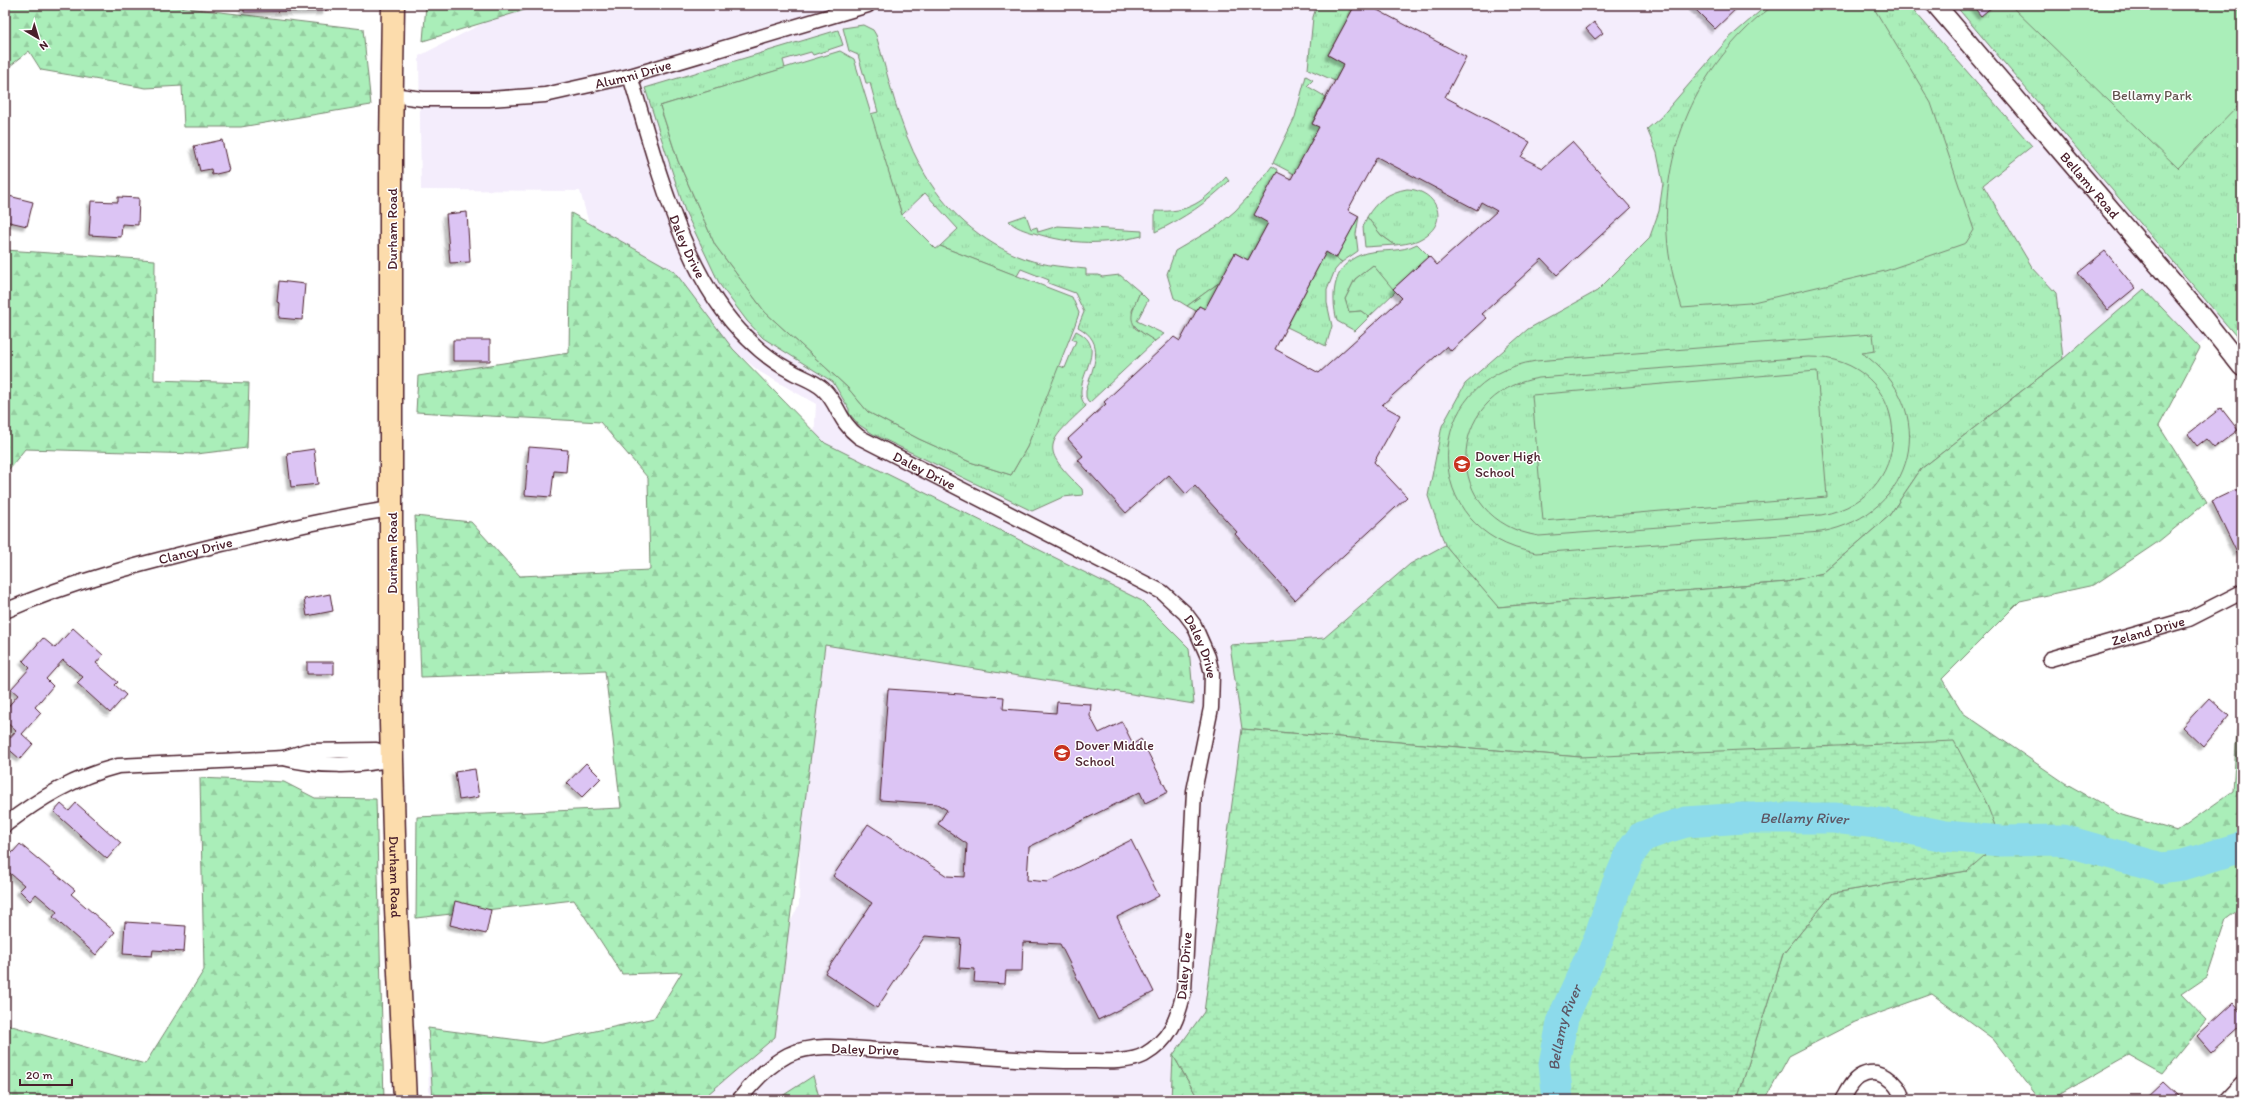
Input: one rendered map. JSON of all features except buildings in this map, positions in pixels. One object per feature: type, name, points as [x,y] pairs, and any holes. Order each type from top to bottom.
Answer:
[{"type":"main road","name":"Durham Road","points":[[393,5],[392,759],[396,909],[405,1100]]},
{"type":"street","name":"Alumni Drive","points":[[392,95],[423,99],[489,99],[545,95],[630,76],[868,5]]},
{"type":"street","name":"Bellamy Road","points":[[1936,5],[2200,314],[2242,367]]},
{"type":"street","name":"Daley Drive","points":[[630,76],[680,228],[705,283],[717,303],[747,338],[774,361],[824,390],[846,426],[859,437],[1162,592],[1185,613],[1194,625],[1208,657],[1212,674],[1211,708],[1194,791],[1184,991],[1179,1014],[1172,1030],[1158,1045],[1142,1056],[1127,1059],[1070,1062],[924,1052],[818,1048],[788,1055],[768,1070],[739,1100]]},
{"type":"street","name":"Clancy Drive","points":[[5,611],[47,592],[141,564],[300,526],[392,509]]},
{"type":"street","name":"Zeland Drive","points":[[2050,659],[2189,618],[2242,592]]},
{"type":"street","points":[[5,825],[70,783],[92,773],[118,766],[284,758],[306,764],[376,763],[392,759]]},
{"type":"street","points":[[1842,1100],[1850,1086],[1859,1077],[1878,1074],[1887,1077],[1896,1084],[1903,1100]]},
{"type":"street","points":[[2225,1100],[2242,1082]]},
{"type":"shaded area","name":"Dover High School","points":[[519,5],[2242,5],[2242,344],[2227,325],[2097,416],[1384,1100],[429,1100],[428,1045],[725,1049],[799,905],[803,641],[816,404],[760,372],[734,351],[638,402],[580,191],[421,190],[419,56]]},
{"type":"green space","points":[[5,5],[162,5],[363,29],[371,105],[241,127],[184,127],[182,86],[146,88],[41,70],[29,51],[5,70]]},
{"type":"green space","points":[[426,5],[541,5],[423,41]]},
{"type":"green space","points":[[1317,5],[1355,5],[1328,55],[1344,64],[1335,81],[1308,69],[1313,17]]},
{"type":"green space","points":[[1767,5],[1909,5],[2032,146],[1983,185],[2032,267],[2056,293],[2063,359],[1921,469],[1889,516],[1823,573],[1787,582],[1497,607],[1445,545],[1428,496],[1442,426],[1465,384],[1528,329],[1597,291],[1649,239],[1659,211],[1663,183],[1657,153],[1647,129],[1660,118],[1728,39]]},
{"type":"green space","points":[[1774,5],[1872,5],[1931,103],[1974,230],[1966,243],[1885,271],[1749,303],[1682,308],[1670,263],[1667,234],[1667,200],[1671,168],[1679,136],[1707,77],[1726,50],[1749,26]]},
{"type":"green space","name":"Bellamy Park","points":[[1955,5],[2242,5],[2242,343]]},
{"type":"green space","points":[[2010,5],[2233,5],[2242,14],[2242,102],[2178,168]]},
{"type":"green space","points":[[863,25],[873,30],[876,35],[890,86],[913,152],[940,197],[965,223],[994,244],[1026,259],[1048,265],[1086,269],[1086,275],[1099,275],[1102,277],[1120,275],[1140,292],[1132,311],[1135,328],[1155,341],[1089,403],[1086,397],[1086,391],[1096,355],[1095,347],[1087,333],[1078,327],[1084,312],[1075,293],[1048,283],[1049,280],[1021,269],[1017,276],[940,246],[958,229],[925,193],[902,215],[870,114],[878,112],[870,83],[866,83],[858,55],[849,51],[843,28]]},
{"type":"green space","points":[[838,30],[843,45],[813,55],[811,52],[783,60],[785,68],[660,106],[678,161],[715,245],[765,312],[847,387],[868,412],[919,439],[970,462],[1011,475],[1027,447],[1057,365],[1065,368],[1076,341],[1072,339],[1076,331],[1087,338],[1091,347],[1091,357],[1081,387],[1081,397],[1086,406],[1062,429],[1053,446],[1054,454],[1059,464],[1082,489],[1083,495],[1063,497],[1032,511],[873,434],[858,424],[849,413],[849,409],[833,382],[763,338],[747,321],[720,285],[685,211],[645,88]]},
{"type":"green space","points":[[840,51],[854,59],[902,215],[936,249],[940,246],[1072,297],[1079,313],[1027,447],[1011,475],[970,462],[919,439],[868,412],[847,387],[765,312],[715,245],[678,161],[660,106]]},
{"type":"green space","points":[[1306,76],[1313,80],[1307,86],[1326,97],[1312,123],[1319,127],[1294,174],[1273,163],[1295,117]]},
{"type":"green space","points":[[1272,166],[1278,170],[1268,223],[1248,260],[1235,253],[1220,282],[1187,306],[1174,298],[1167,274],[1175,251],[1216,227],[1235,211]]},
{"type":"green space","points":[[1226,177],[1229,181],[1204,203],[1185,216],[1155,232],[1155,211],[1187,208],[1203,199]]},
{"type":"green space","points":[[1407,189],[1426,195],[1433,201],[1437,208],[1438,216],[1436,224],[1431,231],[1422,238],[1405,244],[1395,245],[1381,235],[1367,217],[1375,206],[1384,198],[1394,192]]},
{"type":"green space","points":[[571,213],[674,271],[733,349],[825,443],[1142,601],[1189,648],[1194,704],[825,645],[775,1037],[701,1100],[433,1100],[428,1028],[541,1043],[654,1018],[682,972],[622,974],[574,900],[416,918],[417,817],[621,808],[605,671],[421,677],[415,516],[471,522],[520,576],[650,570],[648,478],[600,422],[416,412],[418,376],[569,353]]},
{"type":"green space","points":[[1026,215],[1031,229],[1037,227],[1038,232],[1058,226],[1142,231],[1142,236],[1101,242],[1075,242],[1062,240],[1024,230],[1009,221]]},
{"type":"green space","points":[[1359,216],[1356,234],[1358,251],[1342,262],[1336,258]]},
{"type":"green space","points":[[1367,217],[1381,235],[1395,245],[1365,247],[1363,227]]},
{"type":"green space","points":[[1417,244],[1429,256],[1393,289],[1373,265],[1355,279],[1345,299],[1349,312],[1361,311],[1369,317],[1355,331],[1337,321],[1334,290],[1340,271],[1347,264],[1355,257],[1366,253],[1404,249]]},
{"type":"green space","points":[[5,250],[155,260],[154,380],[249,383],[247,448],[196,454],[25,449],[5,474]]},
{"type":"green space","points":[[1326,252],[1342,262],[1335,270],[1327,290],[1327,303],[1332,326],[1326,346],[1287,327]]},
{"type":"green space","points":[[1373,265],[1396,291],[1369,317],[1361,311],[1349,312],[1345,299],[1355,279]]},
{"type":"green space","points":[[1220,282],[1205,309],[1199,306],[1196,311],[1187,306]]},
{"type":"green space","points":[[2144,289],[2200,348],[2159,426],[2207,502],[2158,542],[2094,585],[2020,601],[1942,679],[1963,713],[2065,783],[2122,815],[2177,831],[2233,791],[2237,729],[2242,722],[2242,907],[2226,919],[2207,977],[2182,994],[2207,1020],[2163,1074],[2129,1055],[2050,1100],[2040,1100],[1993,1039],[1932,994],[1855,1022],[1789,1056],[1765,1100],[1737,1100],[1783,954],[1833,893],[1967,871],[1580,757],[1242,729],[1230,645],[1324,638],[1410,564],[1445,545],[1498,607],[1787,582],[1823,573],[1889,516],[1921,469],[2063,359]]},
{"type":"green space","points":[[1140,292],[1148,300],[1137,321],[1164,334],[1155,341],[1139,330],[1132,321],[1133,310]]},
{"type":"green space","points":[[1873,334],[1875,351],[1862,353],[1887,376],[1903,402],[1909,429],[1907,457],[1897,482],[1879,505],[1853,522],[1821,532],[1536,553],[1497,540],[1469,517],[1453,488],[1448,456],[1453,424],[1470,396],[1498,374],[1536,361]],"holes":[[[1808,357],[1843,363],[1869,379],[1885,402],[1892,429],[1890,457],[1877,483],[1854,503],[1821,515],[1539,536],[1507,526],[1484,507],[1470,483],[1466,457],[1471,431],[1484,407],[1507,388],[1539,378]]]},
{"type":"green space","points":[[1817,371],[1827,497],[1543,521],[1532,395]]},
{"type":"green space","points":[[1242,729],[1580,757],[1954,741],[1985,800],[2001,841],[1967,871],[1833,893],[1783,954],[1737,1100],[1199,1100],[1173,1055],[1204,1012]]},
{"type":"green space","points":[[200,778],[284,782],[315,798],[376,799],[384,1100],[5,1100],[5,1024],[145,1064],[204,970]]},
{"type":"green space","points":[[1173,1055],[1199,1100],[1171,1100]]},
{"type":"green space","points":[[813,1076],[820,1100],[776,1100]]},
{"type":"waterway","name":"Bellamy River","points":[[1558,1100],[1554,1064],[1563,1018],[1599,938],[1616,887],[1631,852],[1642,837],[1666,828],[1686,822],[1743,818],[1834,818],[1886,824],[1945,836],[2001,841],[2063,840],[2161,868],[2183,865],[2242,847]]},
{"type":"place","name":"Dover High School","points":[[1462,464]]},
{"type":"place","name":"Dover Middle School","points":[[1062,753]]}]
